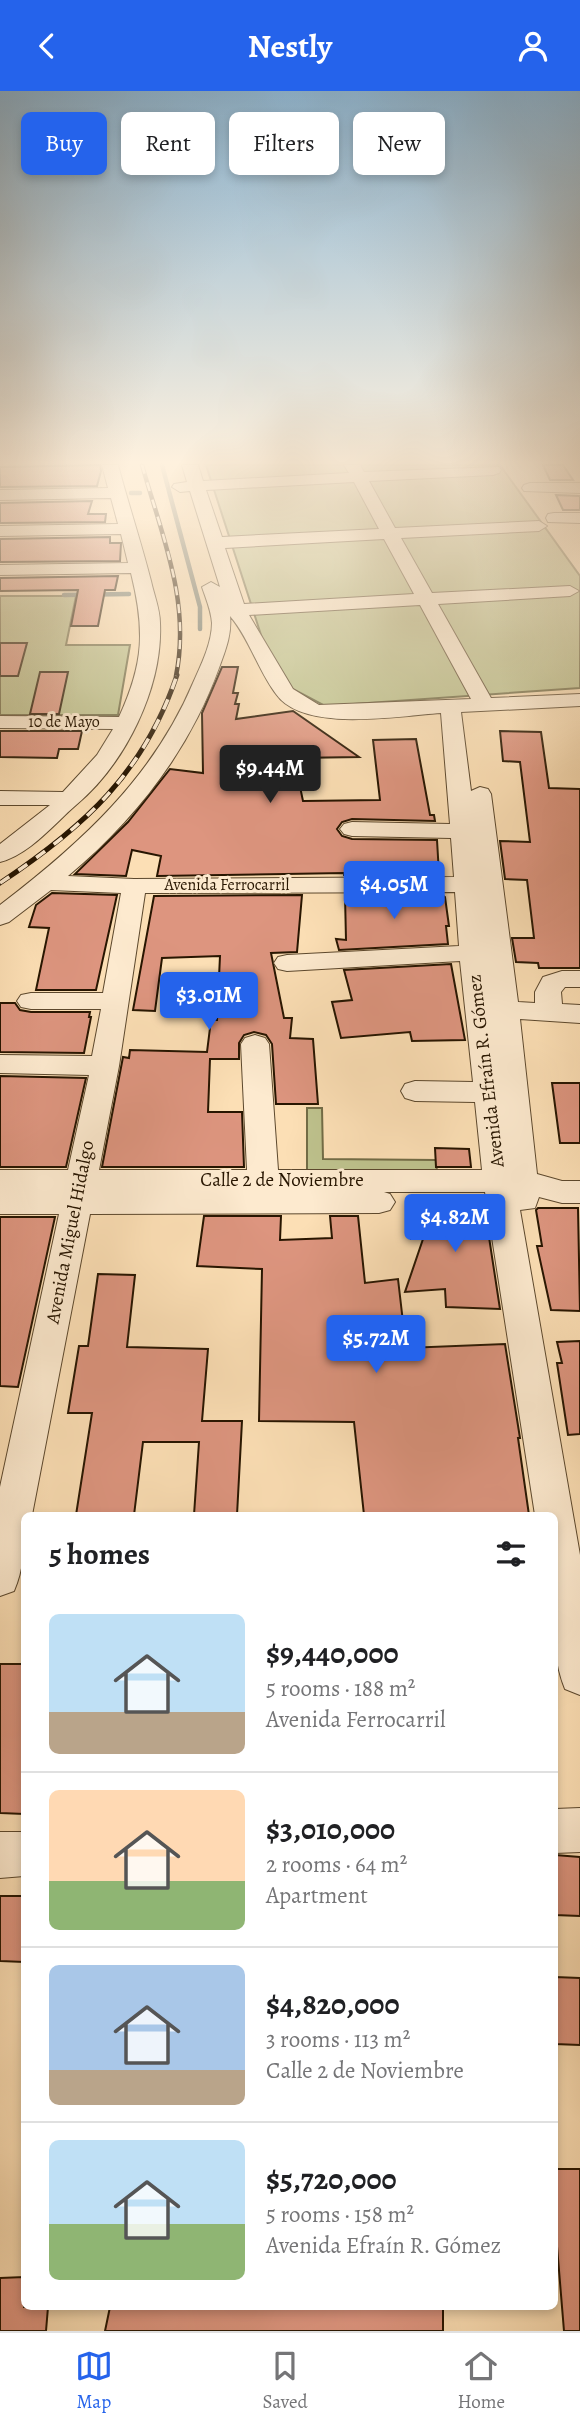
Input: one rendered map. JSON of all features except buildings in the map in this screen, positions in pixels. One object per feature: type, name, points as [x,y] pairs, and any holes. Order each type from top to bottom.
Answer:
[{"type":"street","points":[[0,855],[71,799],[108,758],[129,723],[148,662],[151,623],[140,570]]},
{"type":"street","points":[[214,570],[227,610],[259,648],[285,693],[298,703],[316,711],[347,712],[580,700]]},
{"type":"street","points":[[0,917],[46,883],[87,847],[137,796],[170,751],[197,702],[227,610],[219,570]]},
{"type":"street","points":[[410,570],[426,598],[467,707]]},
{"type":"street","points":[[227,610],[570,591]]},
{"type":"street","points":[[215,651],[259,648]]},
{"type":"street","name":"Avenida Efraín R. Gómez","points":[[467,707],[455,733],[472,953],[491,1010],[553,1512]]},
{"type":"street","name":"Avenida Efraín R. Gómez","points":[[467,707],[473,731],[493,885],[488,1092],[512,1191]]},
{"type":"street","name":"10 de Mayo","points":[[0,722],[129,723]]},
{"type":"street","points":[[0,798],[71,799]]},
{"type":"street","points":[[352,829],[463,831]]},
{"type":"street","name":"Avenida Ferrocarril","points":[[46,883],[134,886],[493,885]]},
{"type":"street","name":"Avenida Miguel Hidalgo","points":[[0,1577],[105,1066],[134,886]]},
{"type":"street","points":[[287,963],[472,953]]},
{"type":"street","points":[[549,1012],[548,992],[552,983],[562,979],[580,979]]},
{"type":"street","points":[[31,1001],[115,1001]]},
{"type":"street","points":[[491,1010],[580,1014]]},
{"type":"street","points":[[255,1044],[263,1180]]},
{"type":"street","points":[[0,1064],[105,1066]]},
{"type":"street","points":[[415,1091],[488,1092]]},
{"type":"street","name":"Calle 2 de Noviembre","points":[[0,1203],[78,1191],[263,1180],[512,1191]]},
{"type":"street","name":"Calle 2 de Noviembre","points":[[0,1181],[78,1191],[571,1192]]},
{"type":"street","name":"Avenida Efraín R. Gómez","points":[[558,1542],[580,1675]]},
{"type":"street","points":[[558,1831],[580,1830]]},
{"type":"street","points":[[0,1855],[21,1854]]},
{"type":"green space","points":[[240,570],[575,570],[580,576],[580,688],[325,706],[289,687],[262,638]]},
{"type":"green space","points":[[0,596],[76,596],[66,645],[130,645],[118,715],[0,715]]},
{"type":"green space","points":[[307,1108],[322,1108],[323,1159],[436,1160],[437,1172],[307,1171]]},
{"type":"waterway","points":[[190,570],[200,607],[200,629]]},
{"type":"waterway","points":[[64,595],[129,594]]},
{"type":"railway","points":[[172,570],[180,622],[176,676]]},
{"type":"railway","points":[[0,883],[58,841],[108,795],[147,741],[177,675]]}]
